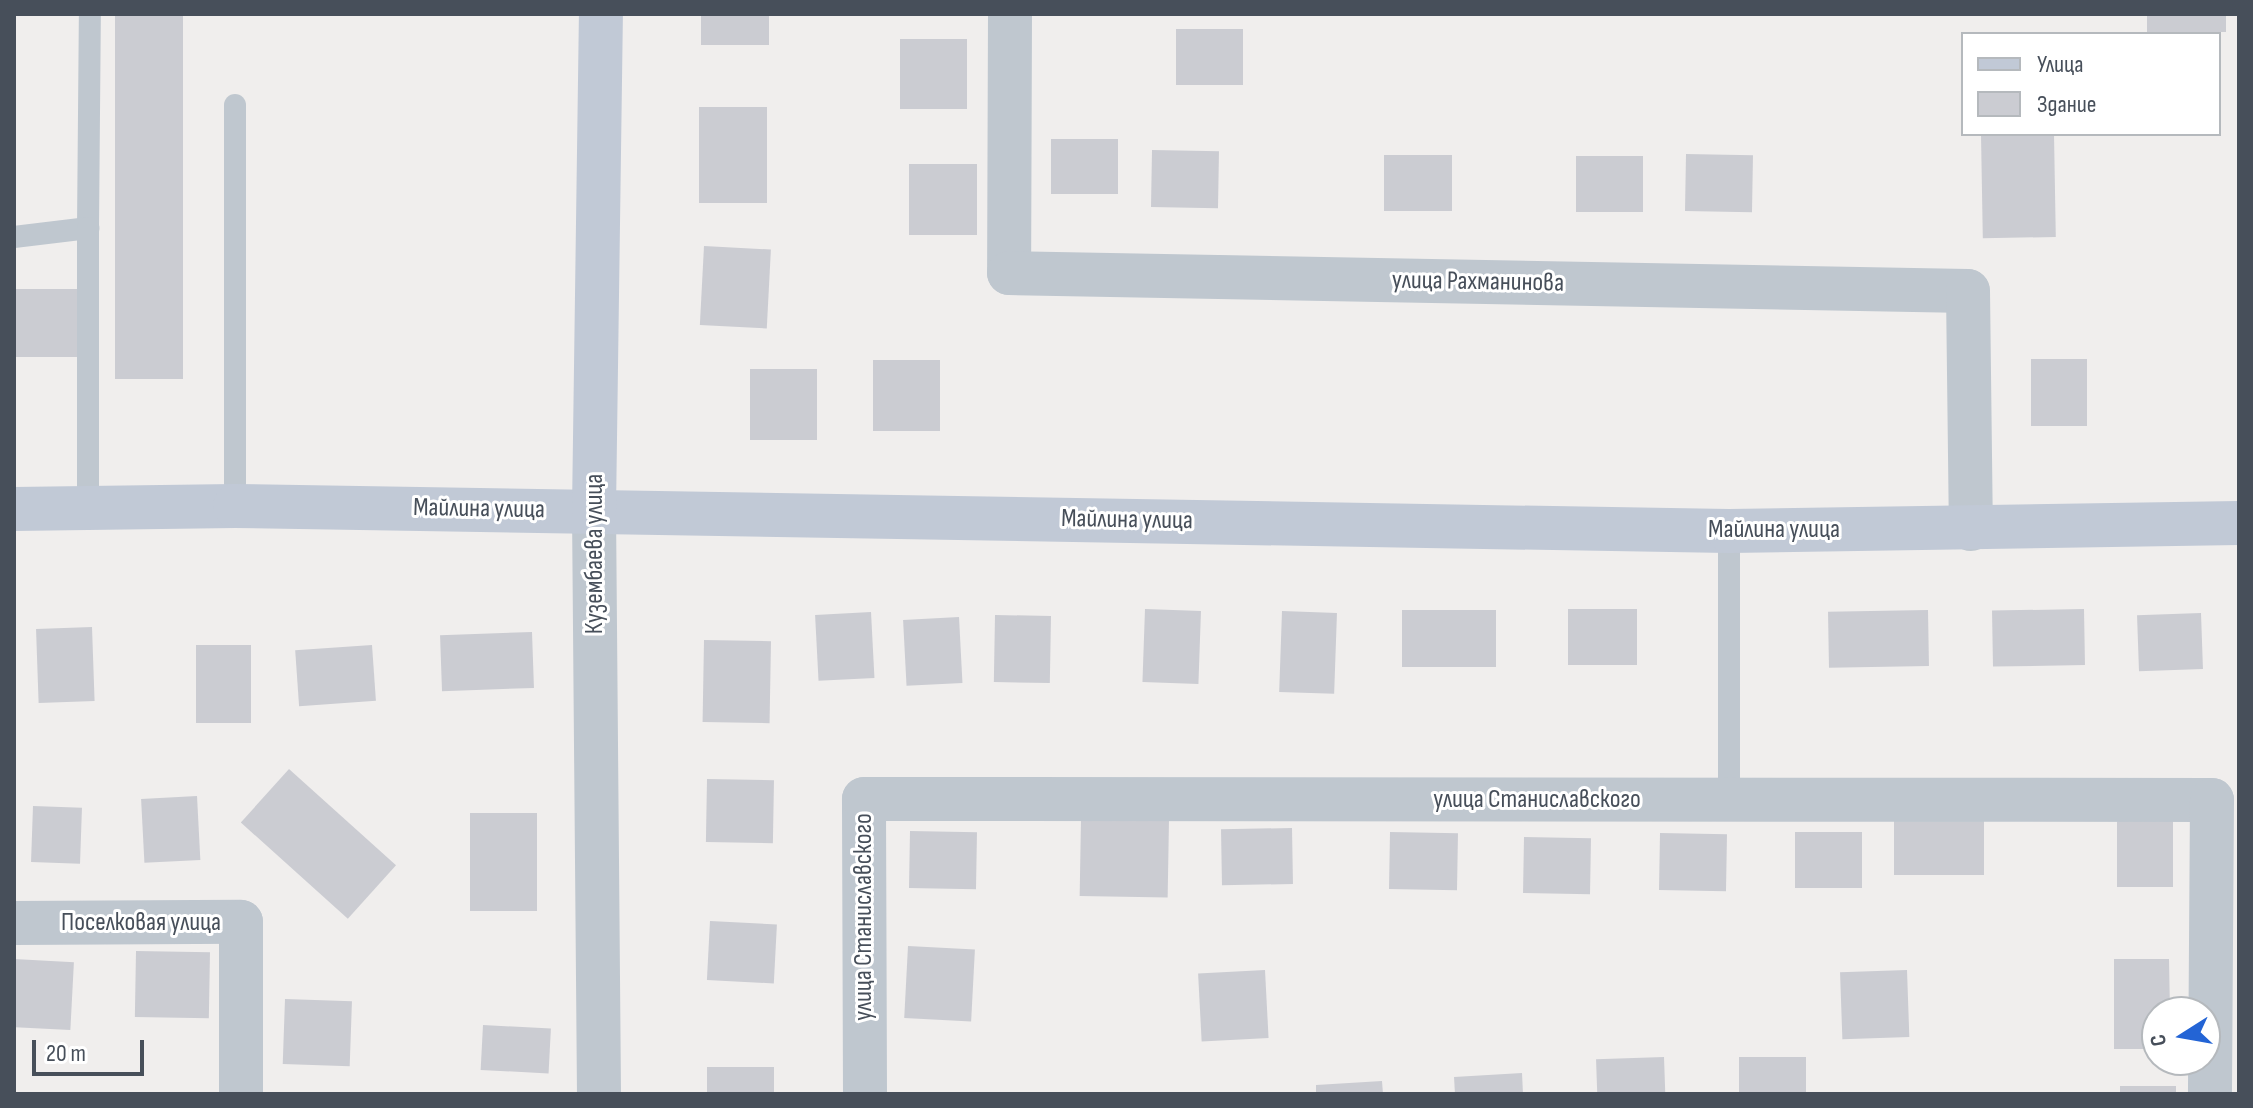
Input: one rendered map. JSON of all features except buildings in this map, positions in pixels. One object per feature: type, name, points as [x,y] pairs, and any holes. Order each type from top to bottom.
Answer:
[{"type":"main road","name":"Кузембаева улица","points":[[594,510],[601,14]]},
{"type":"main road","name":"Майлина улица","points":[[14,509],[235,506],[594,510],[1729,531],[2239,523]]},
{"type":"street","name":"улица Рахманинова","points":[[1010,14],[1009,273],[1968,291],[1971,529]]},
{"type":"street","name":"Кузембаева улица","points":[[594,510],[599,1094]]},
{"type":"street","name":"улица Станиславского","points":[[865,1094],[864,799],[2212,800],[2210,1094]]},
{"type":"street","name":"Поселковая улица","points":[[14,923],[241,922],[241,1094]]},
{"type":"lane","points":[[88,508],[90,14]]},
{"type":"lane","points":[[235,105],[235,506]]},
{"type":"lane","points":[[14,237],[88,228]]},
{"type":"lane","points":[[1729,531],[1729,800]]}]
